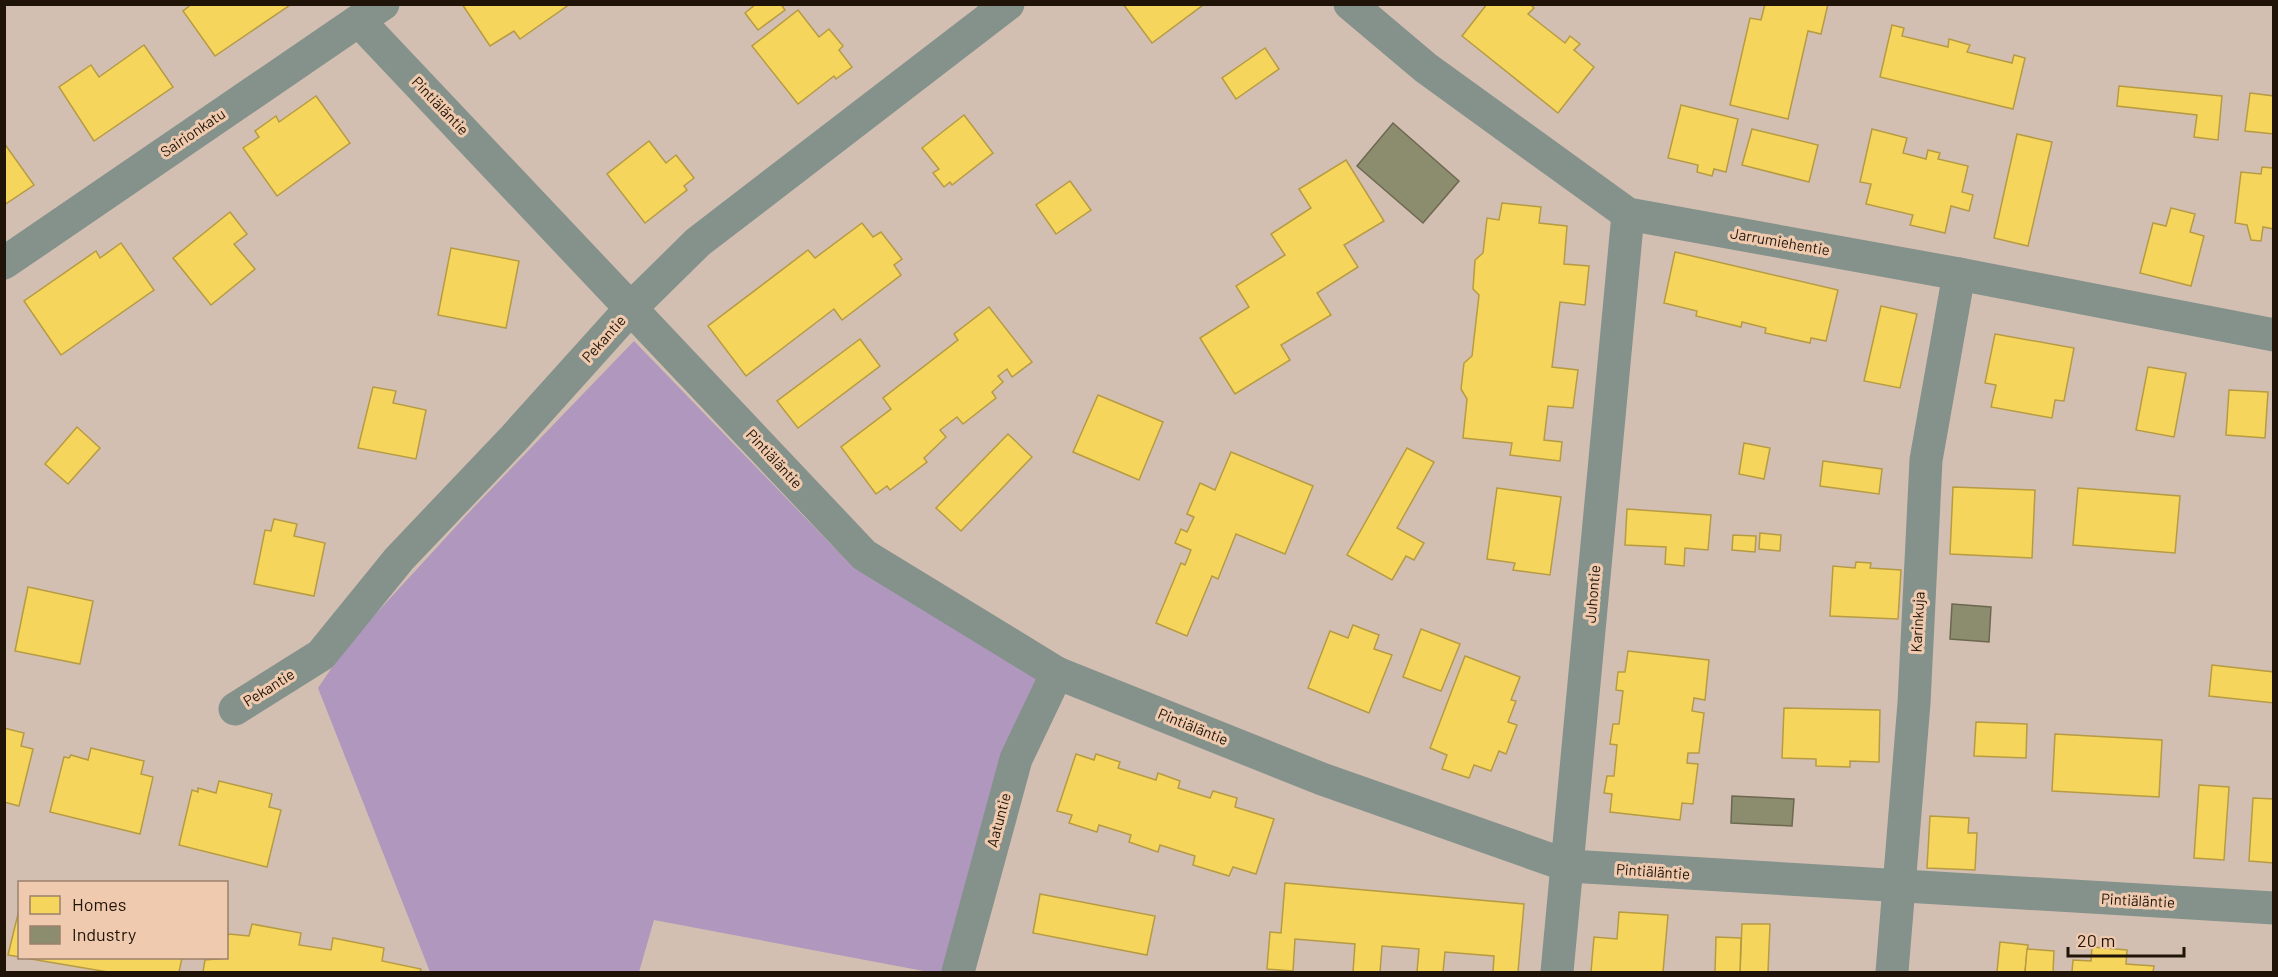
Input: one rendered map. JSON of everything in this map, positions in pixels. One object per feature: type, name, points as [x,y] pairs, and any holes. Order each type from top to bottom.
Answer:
[{"type":"street","name":"Pekantie","points":[[235,709],[321,655],[399,559],[515,437],[632,308],[698,242],[1008,4]]},
{"type":"street","name":"Jarrumiehentie","points":[[1350,4],[1426,68],[1628,214],[2274,334]]},
{"type":"street","name":"Pintiäläntie","points":[[370,13],[632,308],[864,555],[1057,673],[1322,779],[1569,866],[1898,888],[2274,908]]},
{"type":"street","name":"Sairionkatu","points":[[4,263],[370,13]]},
{"type":"street","name":"Juhontie","points":[[1557,972],[1569,866],[1628,214]]},
{"type":"street","name":"Karinkuja","points":[[1892,972],[1914,703],[1926,460],[1959,274]]},
{"type":"street","name":"Aatuntie","points":[[958,972],[1016,759],[1057,673]]},
{"type":"shaded area","points":[[634,341],[853,567],[1039,680],[950,972],[929,972],[654,920],[639,972],[430,972],[318,688],[348,644],[474,507]]},
{"type":"building: Homes","points":[[192,4],[290,5],[215,56],[183,11]]},
{"type":"building: Homes","points":[[462,4],[570,4],[520,39],[514,31],[490,46]]},
{"type":"building: Homes","points":[[756,4],[781,4],[785,10],[758,30],[745,13]]},
{"type":"building: Homes","points":[[1123,4],[1203,4],[1203,5],[1152,43]]},
{"type":"building: Homes","points":[[1487,4],[1530,4],[1534,8],[1528,14],[1565,43],[1570,36],[1580,44],[1574,50],[1594,67],[1558,113],[1462,36]]},
{"type":"building: Homes","points":[[1765,4],[1828,4],[1821,34],[1808,31],[1788,119],[1730,105],[1750,18],[1761,20]]},
{"type":"building: Homes","points":[[798,10],[819,37],[829,29],[843,46],[839,50],[852,67],[836,79],[834,76],[798,104],[752,46]]},
{"type":"building: Homes","points":[[1892,25],[1904,28],[1902,36],[1948,47],[1949,39],[1970,45],[1967,52],[2012,63],[2014,55],[2025,58],[2013,109],[1880,77]]},
{"type":"building: Homes","points":[[144,45],[173,87],[94,141],[59,87],[91,65],[99,77]]},
{"type":"building: Homes","points":[[1265,48],[1279,69],[1236,99],[1222,78]]},
{"type":"building: Homes","points":[[2119,86],[2222,96],[2218,140],[2194,137],[2197,115],[2117,106]]},
{"type":"building: Homes","points":[[2250,93],[2274,96],[2274,134],[2245,131]]},
{"type":"building: Homes","points":[[316,96],[350,143],[277,196],[243,148],[259,137],[255,131],[276,116],[279,122]]},
{"type":"building: Homes","points":[[1681,105],[1738,119],[1726,172],[1714,169],[1712,176],[1697,172],[1698,165],[1668,158]]},
{"type":"building: Homes","points":[[964,115],[993,153],[952,185],[950,182],[944,187],[933,173],[939,169],[922,148]]},
{"type":"building: Homes","points":[[1752,129],[1818,145],[1809,182],[1742,165]]},
{"type":"building: Homes","points":[[1872,129],[1907,138],[1903,153],[1926,159],[1928,150],[1940,153],[1938,159],[1968,166],[1962,192],[1973,195],[1969,211],[1951,206],[1945,233],[1910,225],[1913,215],[1866,204],[1871,184],[1860,182]]},
{"type":"building: Homes","points":[[2017,134],[2052,142],[2028,246],[1994,238]]},
{"type":"building: Homes","points":[[649,141],[666,163],[676,155],[694,178],[684,186],[687,190],[645,223],[607,174]]},
{"type":"building: Homes","points":[[4,143],[34,185],[4,205]]},
{"type":"building: Homes","points":[[1346,160],[1384,221],[1344,245],[1358,267],[1317,293],[1331,315],[1281,345],[1290,360],[1235,394],[1200,338],[1249,307],[1236,286],[1285,255],[1271,234],[1311,208],[1299,189]]},
{"type":"building: Homes","points":[[2262,167],[2273,168],[2274,229],[2263,227],[2261,241],[2251,240],[2247,225],[2235,223],[2241,172],[2261,174]]},
{"type":"building: Homes","points":[[1070,181],[1091,210],[1056,234],[1036,205]]},
{"type":"building: Homes","points":[[1502,203],[1541,207],[1539,223],[1567,226],[1564,264],[1589,266],[1585,305],[1560,302],[1552,367],[1578,370],[1573,408],[1548,406],[1544,440],[1562,442],[1560,461],[1510,455],[1512,443],[1463,438],[1467,399],[1461,389],[1464,363],[1472,356],[1479,295],[1473,289],[1475,260],[1483,253],[1487,218],[1499,220]]},
{"type":"building: Homes","points":[[2171,208],[2195,214],[2190,232],[2204,236],[2191,286],[2140,273],[2153,223],[2166,226]]},
{"type":"building: Homes","points":[[230,212],[247,234],[234,244],[255,269],[211,305],[173,258]]},
{"type":"building: Homes","points":[[862,223],[873,237],[881,232],[902,259],[894,265],[901,275],[842,320],[834,309],[746,376],[708,326],[808,250],[815,258]]},
{"type":"building: Homes","points":[[121,243],[154,290],[61,355],[24,301],[96,251],[100,258]]},
{"type":"building: Homes","points":[[451,248],[519,261],[506,328],[438,315]]},
{"type":"building: Homes","points":[[1675,252],[1838,290],[1826,341],[1811,338],[1810,343],[1765,333],[1766,328],[1742,322],[1741,327],[1696,316],[1697,311],[1664,303]]},
{"type":"building: Homes","points":[[1881,306],[1917,314],[1900,388],[1864,381]]},
{"type":"building: Homes","points":[[989,307],[1032,362],[1012,377],[1007,369],[998,376],[1003,382],[992,392],[996,398],[963,424],[957,417],[940,430],[946,437],[924,458],[927,462],[890,490],[887,486],[876,494],[841,447],[891,409],[883,398],[958,340],[954,334]]},
{"type":"building: Homes","points":[[1995,334],[2074,348],[2064,401],[2055,400],[2052,418],[1991,407],[1996,385],[1985,383]]},
{"type":"building: Homes","points":[[860,339],[880,366],[798,428],[777,401]]},
{"type":"building: Homes","points":[[2148,367],[2186,373],[2174,437],[2136,430]]},
{"type":"building: Homes","points":[[373,387],[396,391],[393,403],[426,410],[416,459],[358,448]]},
{"type":"building: Homes","points":[[2229,390],[2268,392],[2265,438],[2226,435]]},
{"type":"building: Homes","points":[[1098,395],[1163,422],[1139,480],[1073,452]]},
{"type":"building: Homes","points":[[77,427],[100,448],[68,484],[45,464]]},
{"type":"building: Homes","points":[[1008,434],[1032,457],[961,531],[936,508]]},
{"type":"building: Homes","points":[[1744,443],[1770,448],[1764,479],[1739,474]]},
{"type":"building: Homes","points":[[1407,448],[1434,462],[1397,528],[1424,543],[1414,560],[1406,556],[1392,580],[1347,555]]},
{"type":"building: Homes","points":[[1231,452],[1313,486],[1285,554],[1236,534],[1218,579],[1212,576],[1187,636],[1156,623],[1181,563],[1185,565],[1191,550],[1175,543],[1181,529],[1187,532],[1194,517],[1187,514],[1200,483],[1215,490]]},
{"type":"building: Homes","points":[[1823,461],[1882,469],[1879,494],[1820,486]]},
{"type":"building: Homes","points":[[1953,487],[2035,490],[2032,558],[1950,554]]},
{"type":"building: Homes","points":[[1497,488],[1561,497],[1550,575],[1513,570],[1515,563],[1487,559]]},
{"type":"building: Homes","points":[[2078,488],[2180,496],[2175,553],[2073,545]]},
{"type":"building: Homes","points":[[1627,509],[1711,515],[1708,550],[1685,548],[1684,566],[1665,564],[1666,547],[1625,545]]},
{"type":"building: Homes","points":[[274,519],[297,524],[294,536],[325,543],[314,596],[254,584],[265,530],[271,531]]},
{"type":"building: Homes","points":[[1760,533],[1781,535],[1780,551],[1759,549]]},
{"type":"building: Homes","points":[[1733,535],[1756,536],[1755,552],[1732,550]]},
{"type":"building: Homes","points":[[1856,562],[1871,563],[1870,568],[1901,570],[1898,619],[1830,616],[1833,566],[1855,568]]},
{"type":"building: Homes","points":[[28,587],[93,601],[80,664],[15,651]]},
{"type":"building: Homes","points":[[1353,625],[1379,635],[1374,649],[1392,655],[1369,713],[1308,688],[1330,631],[1348,638]]},
{"type":"building: Homes","points":[[1421,629],[1460,644],[1441,691],[1403,677]]},
{"type":"building: Homes","points":[[1628,651],[1709,660],[1705,700],[1694,698],[1692,711],[1704,713],[1699,753],[1688,753],[1687,763],[1698,764],[1693,804],[1682,803],[1680,820],[1610,812],[1612,794],[1604,793],[1607,776],[1614,776],[1617,745],[1610,744],[1613,724],[1619,724],[1623,691],[1616,690],[1618,672],[1625,672]]},
{"type":"building: Homes","points":[[1465,656],[1520,677],[1511,700],[1516,701],[1508,722],[1517,725],[1506,754],[1499,751],[1491,771],[1474,765],[1469,778],[1442,769],[1447,755],[1430,748]]},
{"type":"building: Homes","points":[[2212,665],[2274,672],[2274,703],[2209,696]]},
{"type":"building: Homes","points":[[1784,708],[1880,710],[1879,762],[1850,761],[1850,767],[1816,766],[1816,759],[1782,758]]},
{"type":"building: Homes","points":[[1976,722],[2027,724],[2026,758],[1974,756]]},
{"type":"building: Homes","points":[[4,728],[24,733],[21,746],[33,749],[19,806],[4,802]]},
{"type":"building: Homes","points":[[2055,734],[2162,740],[2159,797],[2052,791]]},
{"type":"building: Homes","points":[[91,748],[144,761],[141,774],[153,777],[140,834],[50,812],[64,757],[69,758],[71,755],[88,760]]},
{"type":"building: Homes","points":[[1076,754],[1094,760],[1096,754],[1120,762],[1118,768],[1156,780],[1158,773],[1180,781],[1178,788],[1210,798],[1213,791],[1237,798],[1235,807],[1274,819],[1256,874],[1233,867],[1229,876],[1193,865],[1195,856],[1160,845],[1158,852],[1129,842],[1131,835],[1099,825],[1097,832],[1069,823],[1072,815],[1057,811]]},
{"type":"building: Homes","points":[[219,781],[272,794],[269,807],[281,810],[267,867],[179,845],[192,790],[198,792],[198,788],[216,793]]},
{"type":"building: Homes","points":[[2199,785],[2229,787],[2224,860],[2194,858]]},
{"type":"building: Homes","points":[[2253,798],[2274,799],[2274,863],[2249,861]]},
{"type":"building: Homes","points":[[1930,816],[1969,818],[1968,833],[1977,833],[1975,870],[1927,868]]},
{"type":"building: Homes","points":[[1285,883],[1524,904],[1518,972],[1493,972],[1494,956],[1445,952],[1443,972],[1417,972],[1419,949],[1382,946],[1380,972],[1353,972],[1355,944],[1295,939],[1293,971],[1267,969],[1270,932],[1281,933]]},
{"type":"building: Homes","points":[[1040,894],[1155,916],[1147,955],[1033,933]]},
{"type":"building: Homes","points":[[1619,912],[1668,915],[1663,972],[1591,972],[1594,937],[1617,939]]},
{"type":"building: Homes","points":[[18,914],[18,957],[8,955]]},
{"type":"building: Homes","points":[[252,924],[301,933],[299,945],[331,950],[333,938],[384,948],[382,961],[421,969],[420,972],[203,972],[205,960],[228,959],[229,934],[249,936]]},
{"type":"building: Homes","points":[[1742,924],[1770,924],[1768,972],[1740,972]]},
{"type":"building: Homes","points":[[1716,937],[1741,938],[1740,972],[1715,972]]},
{"type":"building: Homes","points":[[2000,942],[2028,945],[2025,972],[1997,972]]},
{"type":"building: Homes","points":[[2092,947],[2127,950],[2126,964],[2154,966],[2153,972],[2072,972],[2073,960],[2091,961]]},
{"type":"building: Homes","points":[[2027,949],[2054,951],[2053,972],[2025,972]]},
{"type":"building: Homes","points":[[31,959],[182,959],[179,972],[108,972]]},
{"type":"building: Industry","points":[[1393,123],[1459,181],[1423,223],[1357,166]]},
{"type":"building: Industry","points":[[1952,604],[1991,607],[1989,642],[1950,639]]},
{"type":"building: Industry","points":[[1732,796],[1794,799],[1792,826],[1731,823]]}]
